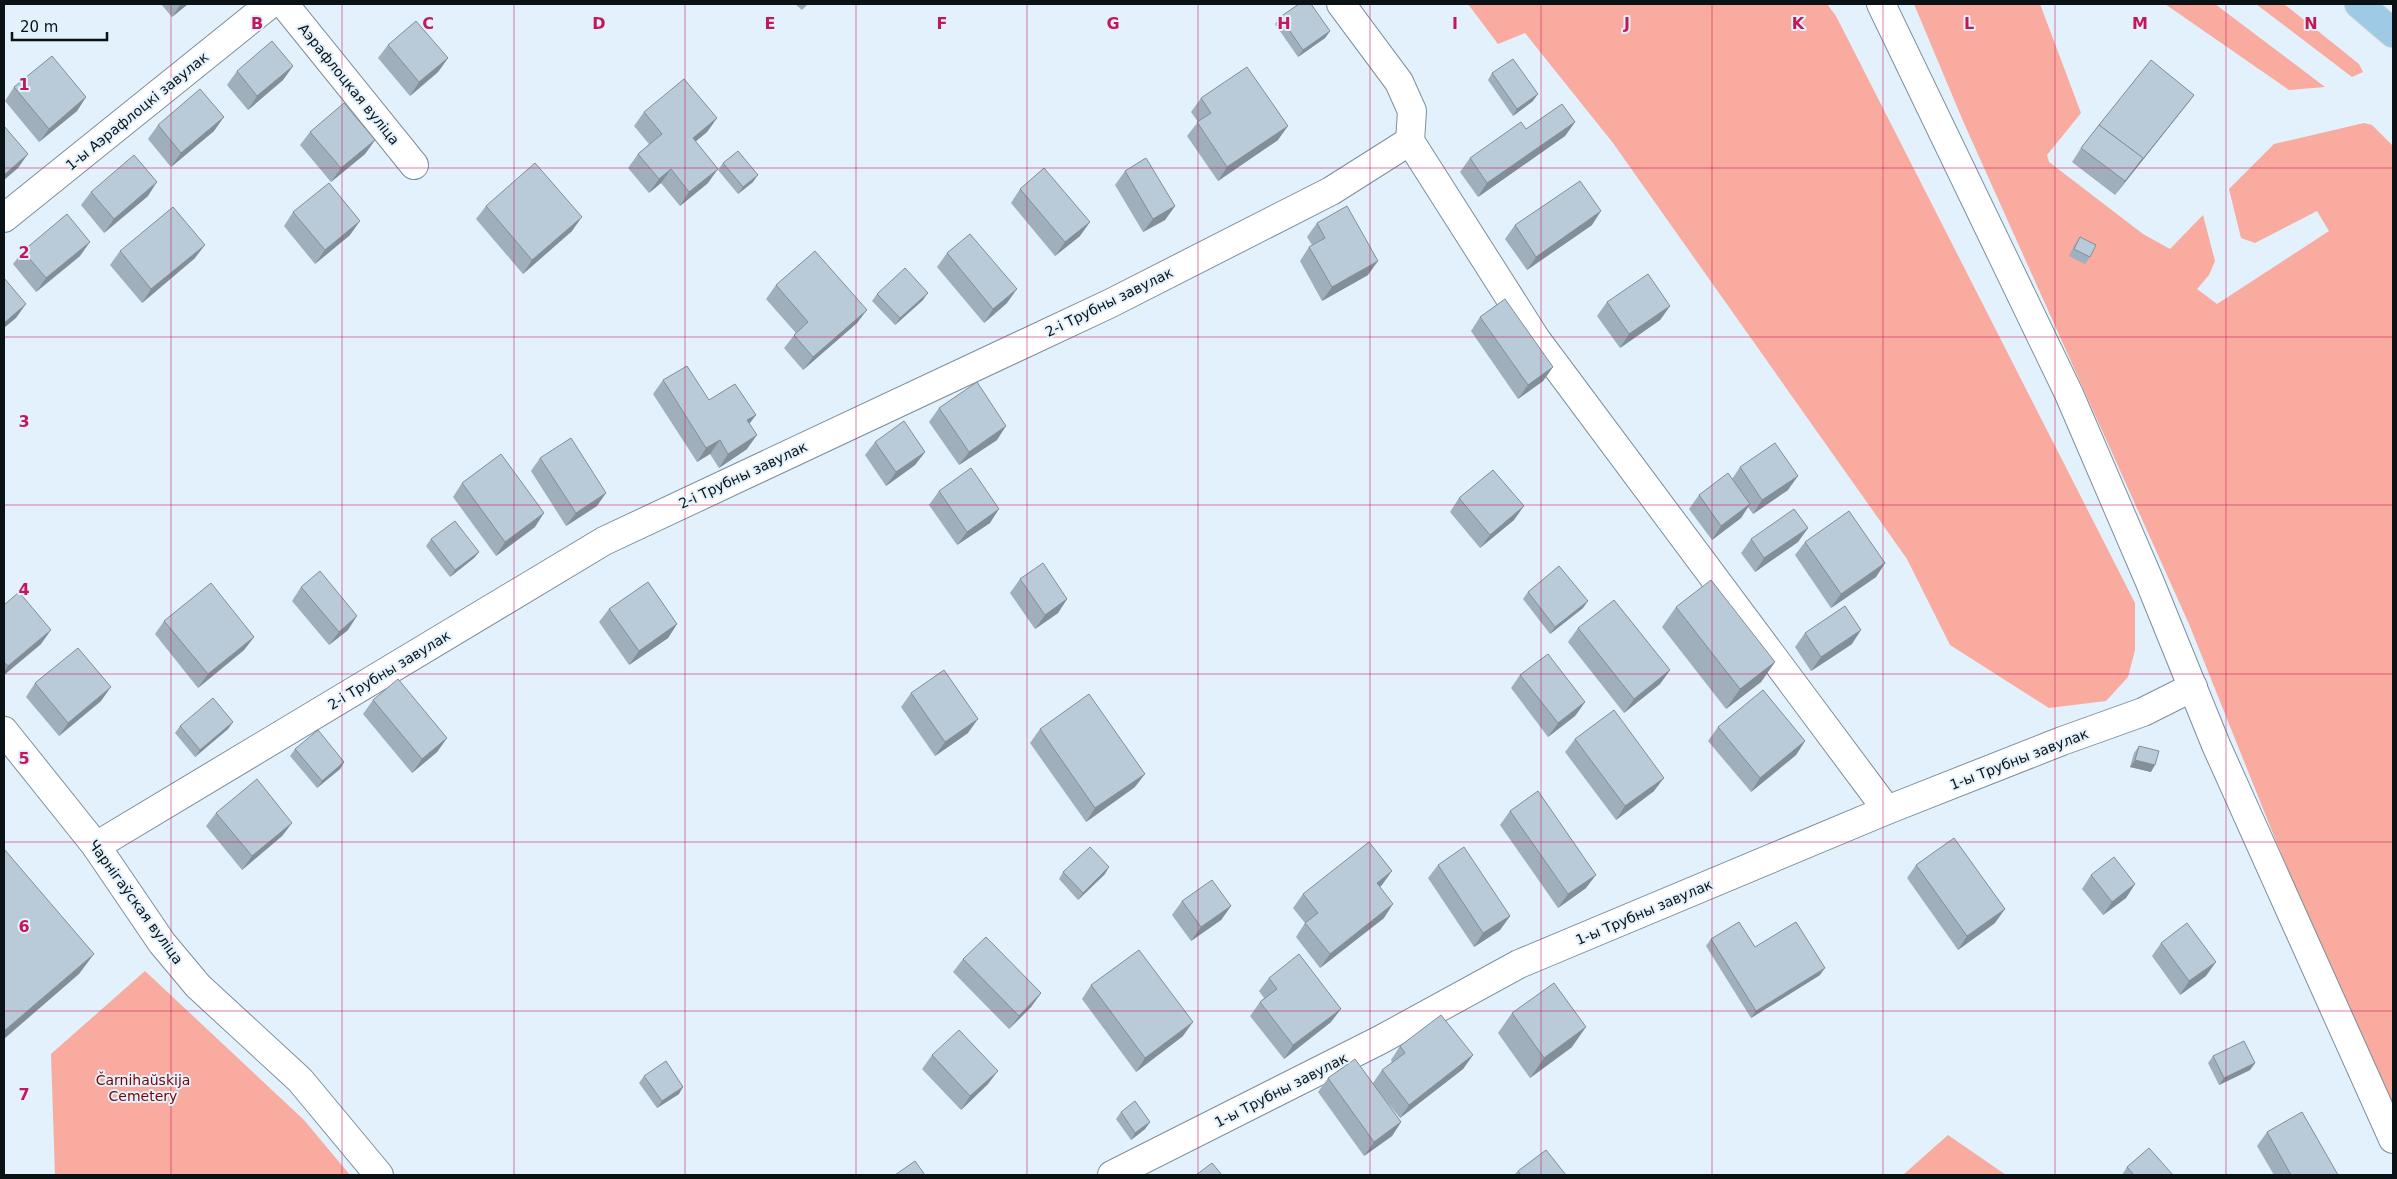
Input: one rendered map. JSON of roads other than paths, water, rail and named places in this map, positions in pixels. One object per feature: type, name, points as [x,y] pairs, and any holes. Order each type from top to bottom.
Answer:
[{"type":"main road","points":[[2359,4],[2393,33]]},
{"type":"street","name":"1-ы Аэрафлоцкі завулак","points":[[4,218],[270,4]]},
{"type":"street","name":"Аэрафлоцкая вуліца","points":[[284,4],[414,165]]},
{"type":"street","points":[[1341,4],[1399,82],[1412,111],[1410,141],[1536,339],[1887,810]]},
{"type":"street","points":[[1881,4],[2069,394],[2216,745],[2393,1139]]},
{"type":"street","name":"2-і Трубны завулак","points":[[96,846],[604,541],[1111,303],[1331,191],[1410,141]]},
{"type":"street","name":"1-ы Трубны завулак","points":[[1112,1175],[1380,1040],[1520,964],[1887,810],[2062,741],[2143,712],[2193,687]]},
{"type":"street","name":"Чарнігаўская вуліца","points":[[4,731],[96,846],[162,943],[198,986],[300,1080],[379,1175]]},
{"type":"park label","name":"Čarnihaŭskija Cemetery","points":[[143,1088]]}]
